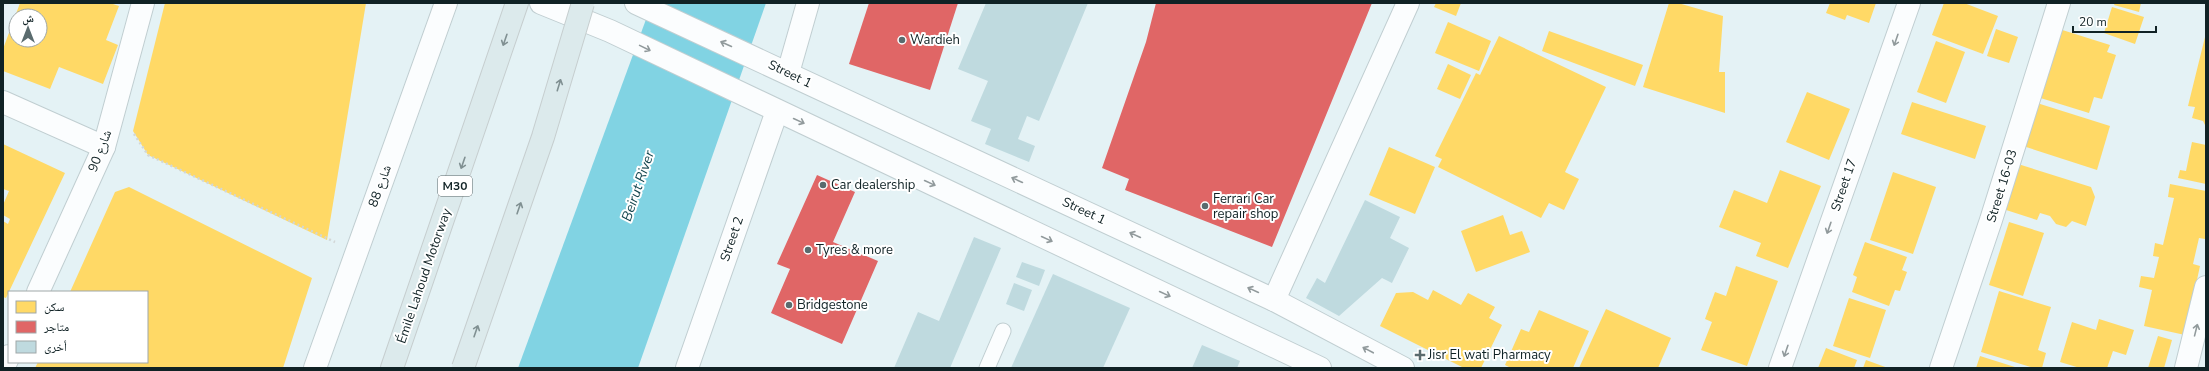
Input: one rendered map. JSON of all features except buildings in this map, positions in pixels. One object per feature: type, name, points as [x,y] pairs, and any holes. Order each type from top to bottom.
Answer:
[{"type":"highway","name":"Émile Lahoud Motorway","points":[[392,368],[517,3]]},
{"type":"highway","points":[[463,368],[544,137],[583,3]]},
{"type":"street","name":"شارع 90","points":[[38,291],[104,147],[143,3]]},
{"type":"street","name":"شارع 88","points":[[315,368],[446,3]]},
{"type":"street","points":[[541,3],[610,31],[1320,368]]},
{"type":"street","name":"Street 1","points":[[636,3],[762,60],[1274,300],[1403,368]]},
{"type":"street","points":[[788,73],[808,3]]},
{"type":"street","points":[[1274,300],[1408,3]]},
{"type":"street","name":"Street 17","points":[[1780,368],[1909,3]]},
{"type":"street","name":"Street 16-03","points":[[1941,368],[1991,220],[2059,3]]},
{"type":"street","points":[[3,102],[104,147]]},
{"type":"street","name":"Street 2","points":[[687,368],[777,111]]},
{"type":"street","points":[[2186,368],[2206,287]]},
{"type":"street","points":[[3,368],[8,358]]},
{"type":"lane","points":[[987,368],[1003,331]]},
{"type":"path","points":[[132,131],[148,155],[327,240],[338,243]]},
{"type":"water","name":"Beirut River","points":[[652,3],[766,3],[638,368],[518,368]]},
{"type":"place","name":"Wardieh","points":[[902,40]]},
{"type":"place","name":"Car dealership","points":[[823,185]]},
{"type":"place","name":"Ferrari Car repair shop","points":[[1205,206]]},
{"type":"place","name":"Tyres & more","points":[[808,250]]},
{"type":"place","name":"Bridgestone","points":[[789,305]]},
{"type":"place","name":"Jisr El wati Pharmacy","points":[[1420,355]]}]
